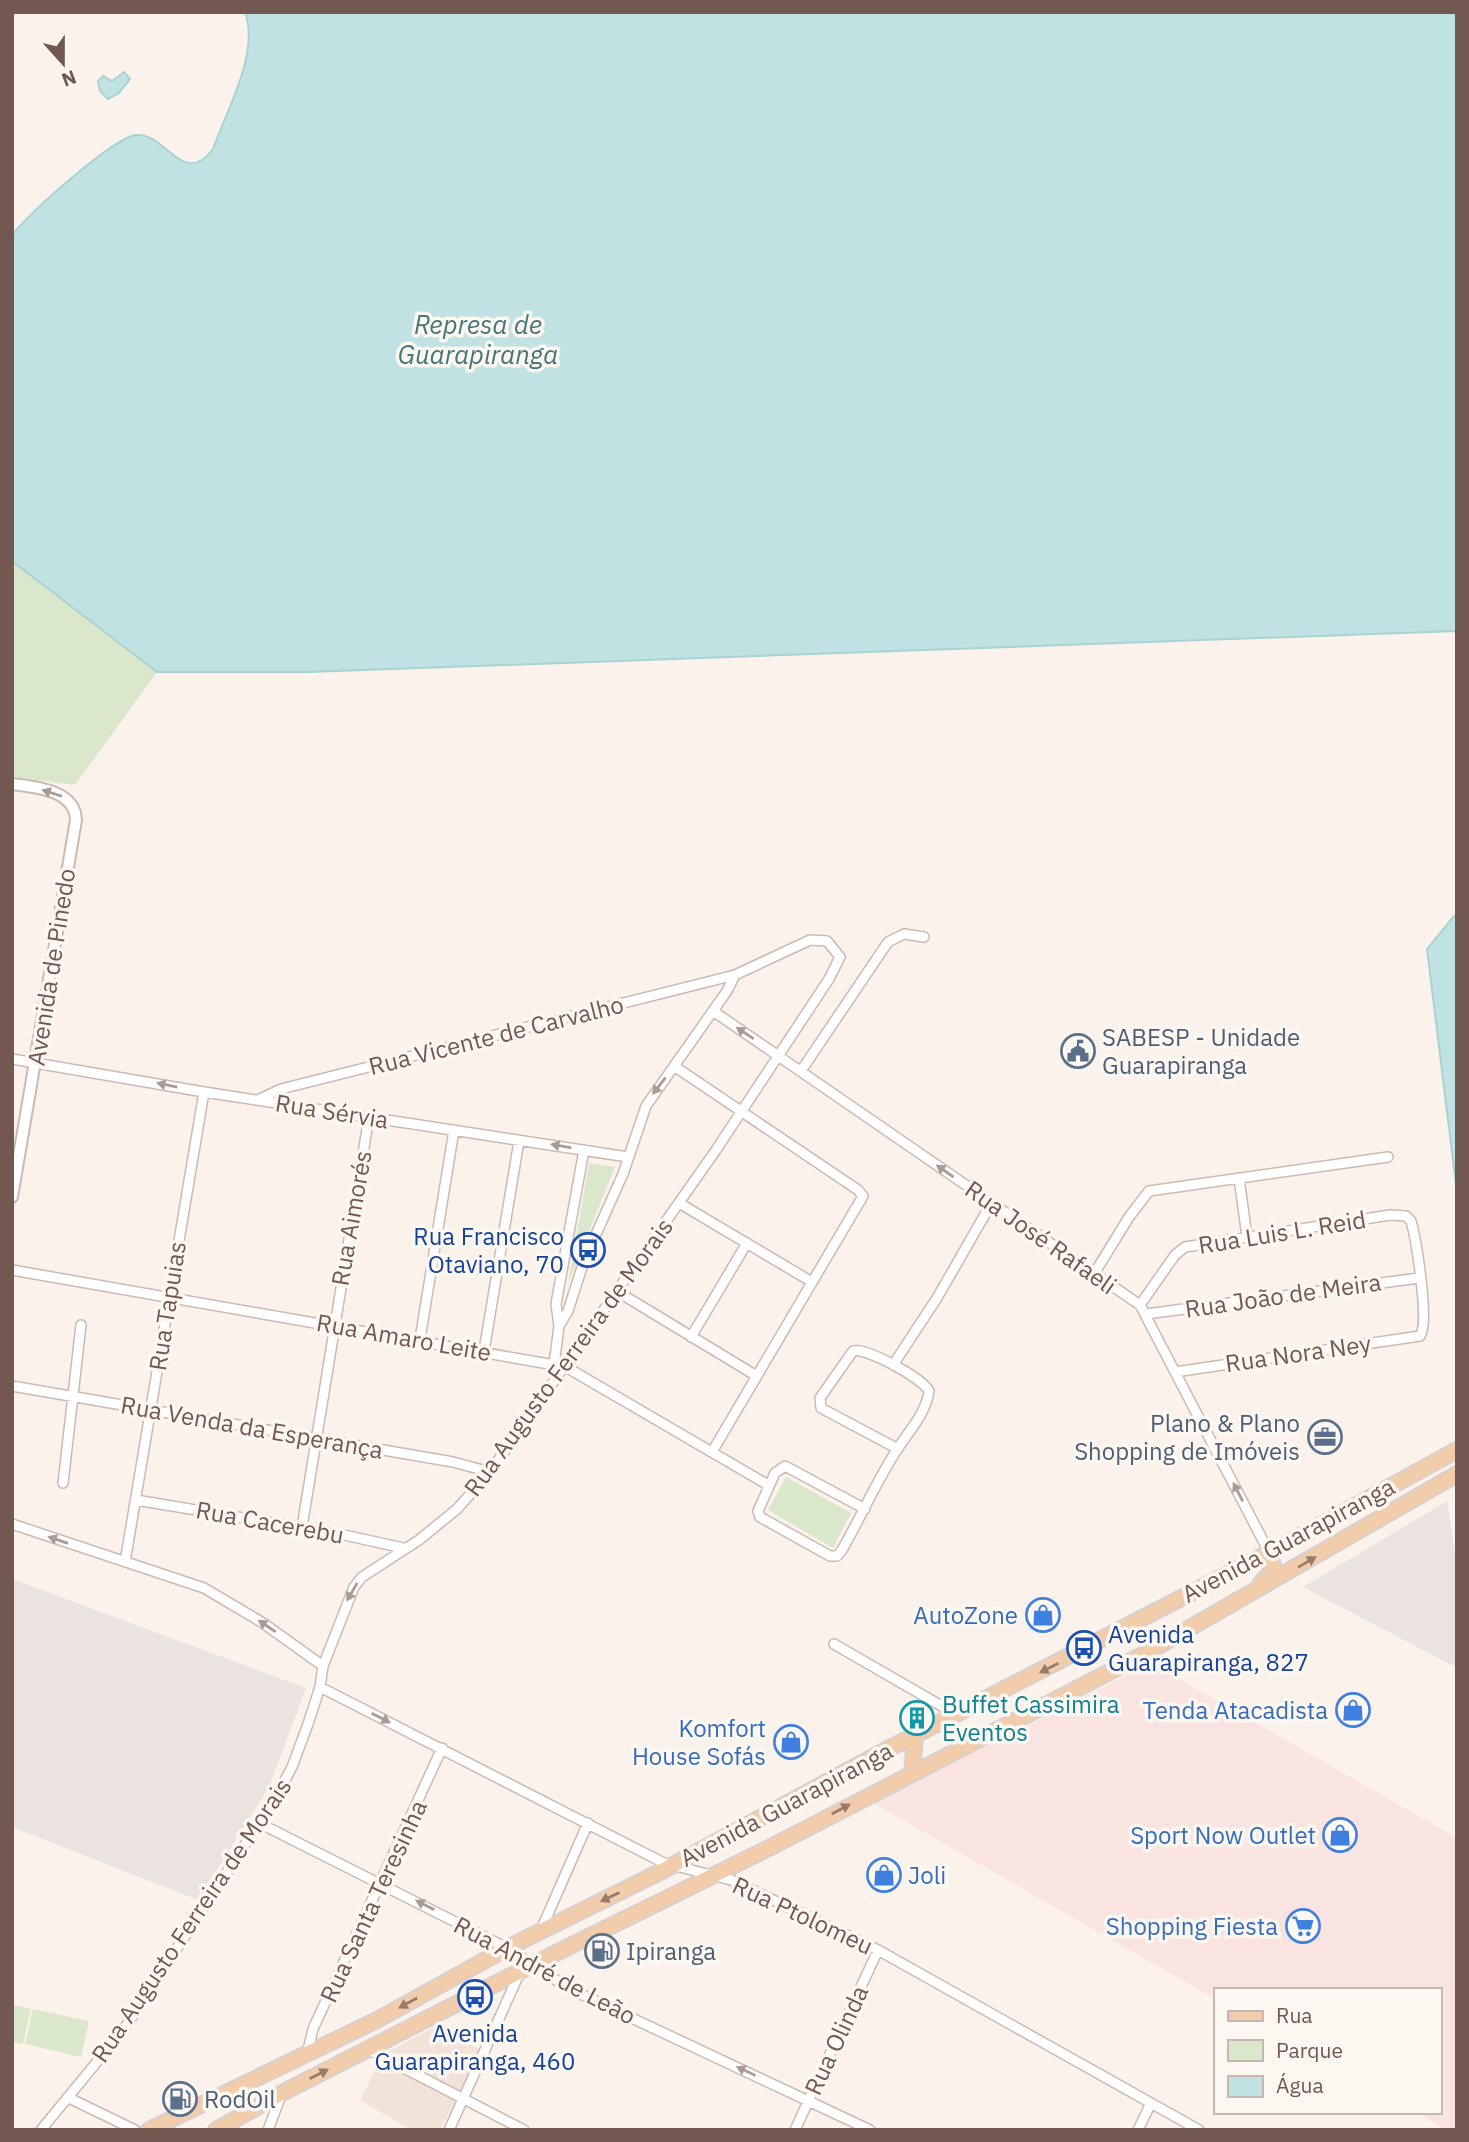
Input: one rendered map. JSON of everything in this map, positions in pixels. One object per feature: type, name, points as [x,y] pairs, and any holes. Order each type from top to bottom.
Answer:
[{"type":"main road","name":"Avenida Guarapiranga","points":[[149,2130],[377,2020],[541,1930],[670,1866],[1269,1552],[1457,1450]]},
{"type":"main road","name":"Avenida Guarapiranga","points":[[216,2130],[367,2049],[912,1774],[1248,1597],[1457,1474]]},
{"type":"main road","points":[[1248,1597],[1274,1569],[1269,1552]]},
{"type":"main road","points":[[912,1774],[915,1736]]},
{"type":"street","name":"Avenida de Pinedo","points":[[12,784],[60,794],[72,804],[76,820],[12,1197]]},
{"type":"street","points":[[801,1072],[888,942],[904,934],[924,937]]},
{"type":"street","name":"Rua Vicente de Carvalho","points":[[258,1100],[281,1089],[735,975],[818,938],[832,944],[839,952]]},
{"type":"street","name":"Rua Augusto Ferreira de Morais","points":[[41,2130],[124,2029],[259,1823],[292,1767],[320,1687],[323,1666],[354,1587],[457,1509],[490,1472],[566,1367],[741,1111],[836,967],[839,952]]},
{"type":"street","points":[[559,1326],[568,1311],[584,1261],[628,1157],[646,1106],[735,975]]},
{"type":"street","name":"Rua José Rafaeli","points":[[713,1011],[1143,1310],[1269,1552]]},
{"type":"street","name":"Rua Sérvia","points":[[12,1059],[204,1092],[628,1157]]},
{"type":"street","points":[[674,1066],[858,1189],[863,1199],[755,1375],[712,1452]]},
{"type":"street","name":"Rua Tapuias","points":[[125,1562],[204,1092]]},
{"type":"street","name":"Rua Aimorés","points":[[302,1527],[369,1117]]},
{"type":"street","points":[[420,1339],[454,1130]]},
{"type":"street","points":[[484,1351],[519,1141]]},
{"type":"street","points":[[554,1365],[559,1326],[556,1304],[584,1150]]},
{"type":"street","points":[[1094,1274],[1147,1192],[1388,1157]]},
{"type":"street","points":[[1239,1178],[1247,1237]]},
{"type":"street","points":[[679,1203],[812,1282]]},
{"type":"street","points":[[892,1366],[937,1298],[991,1204]]},
{"type":"street","name":"Rua Luis L. Reid","points":[[1143,1310],[1182,1248],[1391,1215],[1406,1216],[1411,1221],[1419,1278]]},
{"type":"street","points":[[691,1337],[747,1244]]},
{"type":"street","name":"Rua Amaro Leite","points":[[12,1270],[420,1339],[566,1367],[768,1485]]},
{"type":"street","name":"Rua João de Meira","points":[[1143,1310],[1419,1278]]},
{"type":"street","name":"Rua Nora Ney","points":[[1175,1372],[1420,1336],[1424,1330],[1419,1278]]},
{"type":"street","points":[[618,1292],[755,1375]]},
{"type":"street","points":[[63,1483],[81,1325]]},
{"type":"street","points":[[865,1509],[789,1467],[778,1469],[759,1506],[760,1517],[826,1554],[837,1556],[865,1509],[898,1449],[914,1428],[929,1391],[916,1378],[863,1350],[853,1351],[820,1398],[821,1408],[898,1449]]},
{"type":"street","name":"Rua Venda da Esperança","points":[[12,1386],[453,1462],[490,1472]]},
{"type":"street","name":"Rua Cacerebu","points":[[136,1500],[302,1527],[403,1548]]},
{"type":"street","points":[[12,1524],[204,1588],[263,1623],[323,1666]]},
{"type":"street","points":[[834,1644],[957,1715]]},
{"type":"street","name":"Rua Ptolomeu","points":[[320,1687],[670,1866],[716,1875],[878,1950],[1199,2130]]},
{"type":"street","name":"Rua Santa Teresinha","points":[[307,2054],[313,2029],[442,1748]]},
{"type":"street","name":"Rua André de Leão","points":[[259,1823],[507,1948],[526,1968],[870,2130]]},
{"type":"street","points":[[541,1930],[588,1823]]},
{"type":"street","name":"Rua Olinda","points":[[795,2130],[878,1950]]},
{"type":"street","points":[[449,2130],[526,1968]]},
{"type":"street","points":[[367,2049],[524,2130]]},
{"type":"street","points":[[268,2130],[282,2093]]},
{"type":"street","points":[[69,2098],[135,2130]]},
{"type":"street","points":[[1138,2130],[1151,2103]]},
{"type":"shaded area","points":[[1447,1501],[1457,1564],[1457,1668],[1303,1587]]},
{"type":"shaded area","points":[[12,1579],[306,1688],[269,1787],[198,1900],[12,1827]]},
{"type":"shaded area","name":"Shopping Fiesta","points":[[1151,1663],[1457,1838],[1457,2130],[1446,2130],[1420,2114],[1441,2114],[1441,1988],[1214,1988],[1214,1998],[873,1803]]},
{"type":"shaded area","points":[[434,2027],[481,2050],[440,2130],[411,2130],[360,2100],[378,2065],[371,2061]]},
{"type":"green space","points":[[123,139],[116,154],[210,672],[157,672],[75,785],[12,777],[12,236],[70,179]]},
{"type":"green space","points":[[589,1163],[615,1167],[568,1284]]},
{"type":"green space","points":[[786,1477],[851,1513],[833,1548],[768,1510]]},
{"type":"green space","points":[[12,2005],[31,2009],[23,2044],[12,2042]]},
{"type":"green space","points":[[33,2009],[89,2021],[81,2057],[25,2044]]},
{"type":"water","name":"Represa de Guarapiranga","points":[[245,12],[1457,12],[1457,631],[309,672],[157,672],[12,561],[12,236],[33,212],[71,179],[125,139],[136,135],[147,136],[183,161],[193,163],[202,160],[213,149],[240,81],[248,45],[249,28]]},
{"type":"water","points":[[124,72],[130,79],[119,93],[108,99],[100,91],[98,81],[103,76],[112,81]]},
{"type":"water","points":[[1454,916],[1457,920],[1457,1193],[1427,949]]},
{"type":"place","name":"SABESP - Unidade Guarapiranga","points":[[1078,1051]]},
{"type":"place","name":"Rua Francisco Otaviano, 70","points":[[588,1250]]},
{"type":"place","name":"Plano & Plano Shopping de Imóveis","points":[[1325,1437]]},
{"type":"place","name":"AutoZone","points":[[1043,1615]]},
{"type":"place","name":"Avenida Guarapiranga, 827","points":[[1084,1648]]},
{"type":"place","name":"Tenda Atacadista","points":[[1353,1710]]},
{"type":"place","name":"Buffet Cassimira Eventos","points":[[917,1718]]},
{"type":"place","name":"Komfort House Sofás","points":[[791,1742]]},
{"type":"place","name":"Sport Now Outlet","points":[[1340,1835]]},
{"type":"place","name":"Joli","points":[[884,1875]]},
{"type":"place","name":"Shopping Fiesta","points":[[1303,1926]]},
{"type":"place","name":"Ipiranga","points":[[602,1951]]},
{"type":"place","name":"Avenida Guarapiranga, 460","points":[[475,1997]]},
{"type":"place","name":"RodOil","points":[[180,2099]]}]
